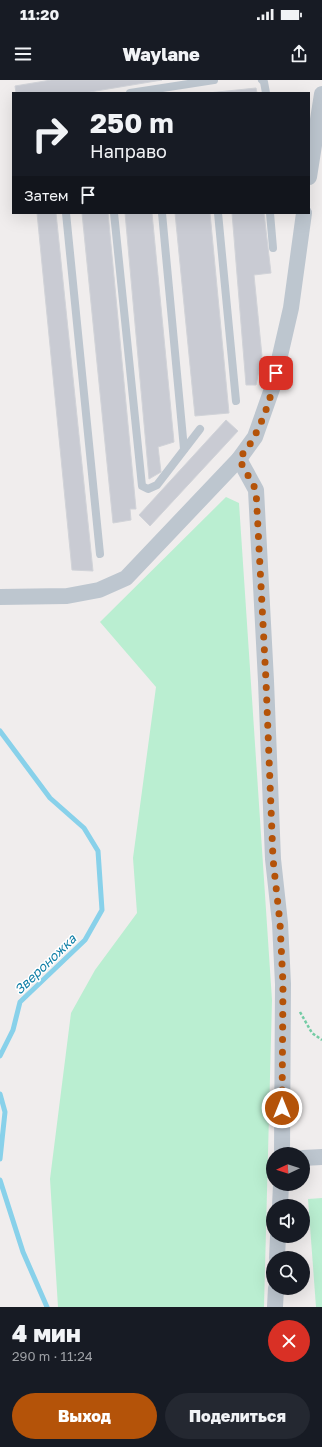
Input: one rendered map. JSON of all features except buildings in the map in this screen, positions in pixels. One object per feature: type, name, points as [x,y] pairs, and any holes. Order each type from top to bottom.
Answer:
[{"type":"street","points":[[310,162],[311,146],[320,125],[322,94]]},
{"type":"street","points":[[0,597],[67,596],[99,590],[126,578],[239,459],[255,436],[274,386],[291,308],[304,214]]},
{"type":"street","points":[[239,459],[256,490],[273,859],[280,923],[282,976],[282,1147]]},
{"type":"street","points":[[310,1158],[322,1157]]},
{"type":"street","points":[[275,1307],[276,1295]]},
{"type":"lane","points":[[136,92],[214,80]]},
{"type":"lane","points":[[262,80],[264,82],[266,92]]},
{"type":"lane","points":[[66,214],[100,554]]},
{"type":"lane","points":[[114,214],[142,486],[148,489],[157,485],[200,429]]},
{"type":"lane","points":[[162,214],[184,449]]},
{"type":"lane","points":[[218,214],[236,401]]},
{"type":"lane","points":[[270,214],[273,248]]},
{"type":"green space","points":[[226,497],[239,503],[272,1000],[268,1147],[266,1147],[267,1191],[264,1307],[58,1307],[50,1179],[71,1013],[95,970],[137,913],[133,858],[156,687],[100,622]]},
{"type":"green space","points":[[322,1198],[322,1307],[316,1307],[310,1226],[310,1199],[308,1199]]},
{"type":"waterway","name":"Звероножка","points":[[0,731],[50,798],[84,828],[98,851],[102,910],[85,940],[20,1002],[13,1030],[0,1056]]},
{"type":"waterway","name":"Звероножка","points":[[0,1094],[5,1112],[0,1159]]},
{"type":"waterway","name":"Звероножка","points":[[0,1180],[23,1252],[47,1307]]},
{"type":"route","points":[[276,373],[274,386],[255,436],[239,459],[256,490],[273,859],[280,923],[283,984],[282,1108]]}]
